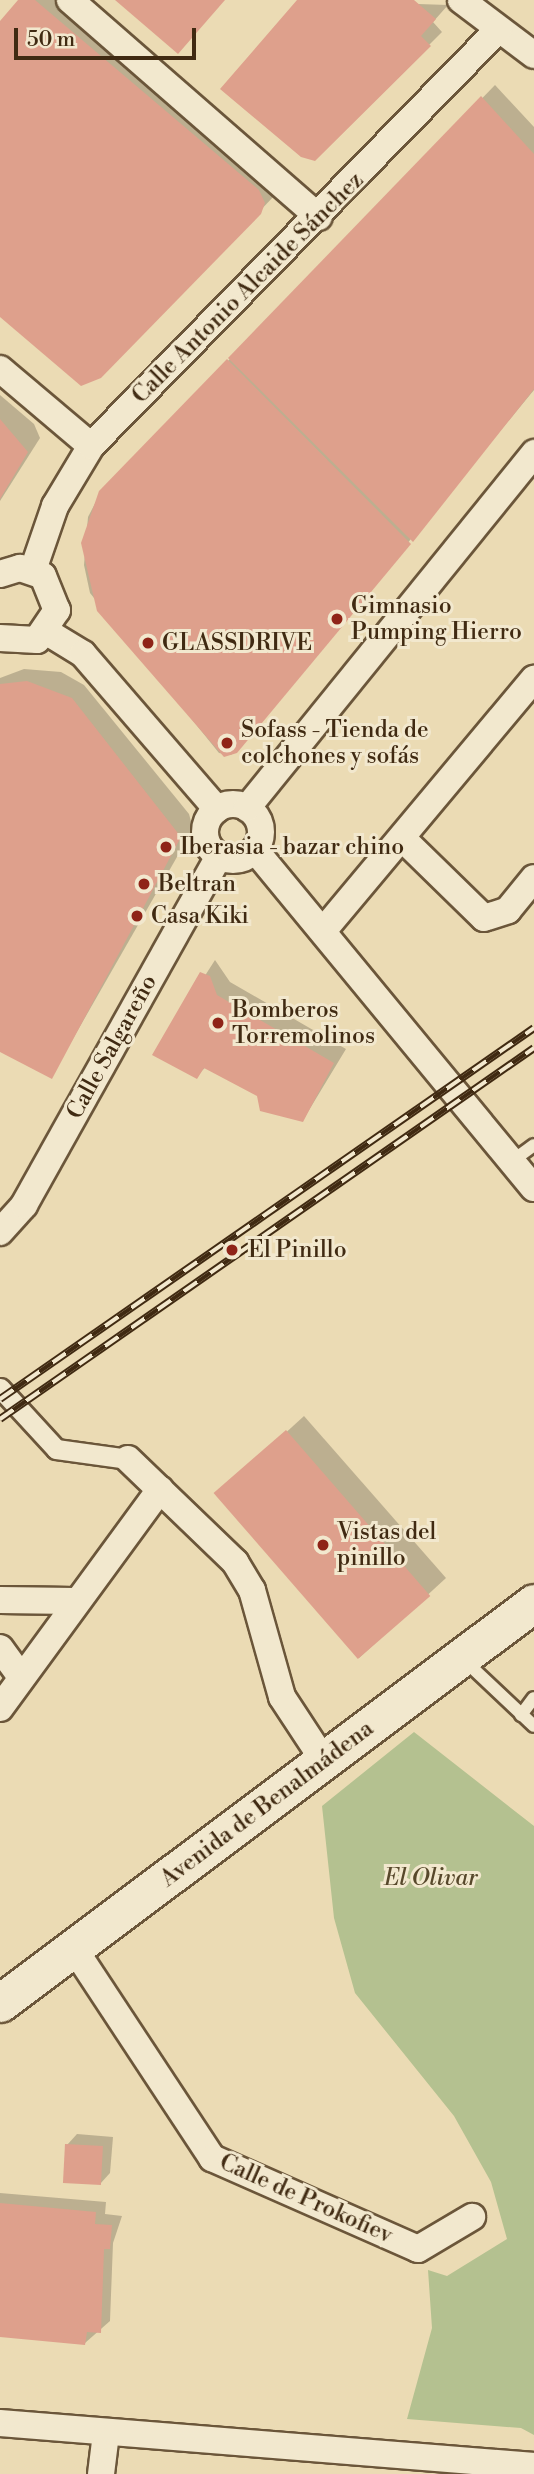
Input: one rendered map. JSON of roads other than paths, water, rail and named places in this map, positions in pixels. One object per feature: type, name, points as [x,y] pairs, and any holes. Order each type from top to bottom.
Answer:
[{"type":"main road","name":"Avenida de Benalmádena","points":[[0,2003],[324,1761],[531,1612]]},
{"type":"street","points":[[70,0],[319,217]]},
{"type":"street","points":[[461,0],[534,55]]},
{"type":"street","name":"Calle Antonio Alcaide Sánchez","points":[[33,570],[55,506],[91,446],[319,217],[499,29]]},
{"type":"street","points":[[0,369],[91,446]]},
{"type":"street","points":[[217,810],[247,808],[534,453]]},
{"type":"street","points":[[0,574],[33,570],[57,597],[47,632],[25,643],[0,639]]},
{"type":"street","points":[[47,632],[83,654],[217,810]]},
{"type":"street","points":[[323,932],[404,839],[534,679]]},
{"type":"street","points":[[217,810],[205,833],[219,856],[242,859],[255,850],[259,822],[247,808]]},
{"type":"street","points":[[404,839],[485,918],[508,910],[534,878]]},
{"type":"street","points":[[255,850],[534,1188]]},
{"type":"street","name":"Calle Salgareño","points":[[3,1227],[219,856]]},
{"type":"street","points":[[0,1388],[55,1448],[128,1460],[241,1572],[282,1697],[324,1761]]},
{"type":"street","points":[[0,1708],[74,1601],[160,1489]]},
{"type":"street","points":[[0,1600],[74,1601]]},
{"type":"street","points":[[0,1647],[21,1677]]},
{"type":"street","name":"Calle de Prokofiev","points":[[72,1947],[212,2158],[418,2249],[472,2217]]},
{"type":"street","points":[[0,2423],[400,2465],[534,2466]]},
{"type":"street","points":[[102,2474],[106,2433]]},
{"type":"lane","points":[[512,1161],[534,1145]]},
{"type":"lane","points":[[464,1660],[534,1726]]},
{"type":"lane","points":[[521,1715],[534,1698]]},
{"type":"railway","points":[[0,1399],[534,1028]]},
{"type":"railway","points":[[0,1419],[534,1048]]},
{"type":"place","name":"Gimnasio Pumping Hierro","points":[[337,619]]},
{"type":"place","name":"GLASSDRIVE","points":[[148,643]]},
{"type":"place","name":"Sofass - Tienda de colchones y sofás","points":[[227,743]]},
{"type":"place","name":"Iberasia - bazar chino","points":[[166,847]]},
{"type":"place","name":"Beltran","points":[[144,884]]},
{"type":"place","name":"Casa Kiki","points":[[137,916]]},
{"type":"place","name":"Bomberos Torremolinos","points":[[218,1023]]},
{"type":"place","name":"El Pinillo","points":[[232,1250]]},
{"type":"place","name":"Vistas del pinillo","points":[[323,1545]]},
{"type":"park label","name":"El Olivar","points":[[431,1878]]}]
